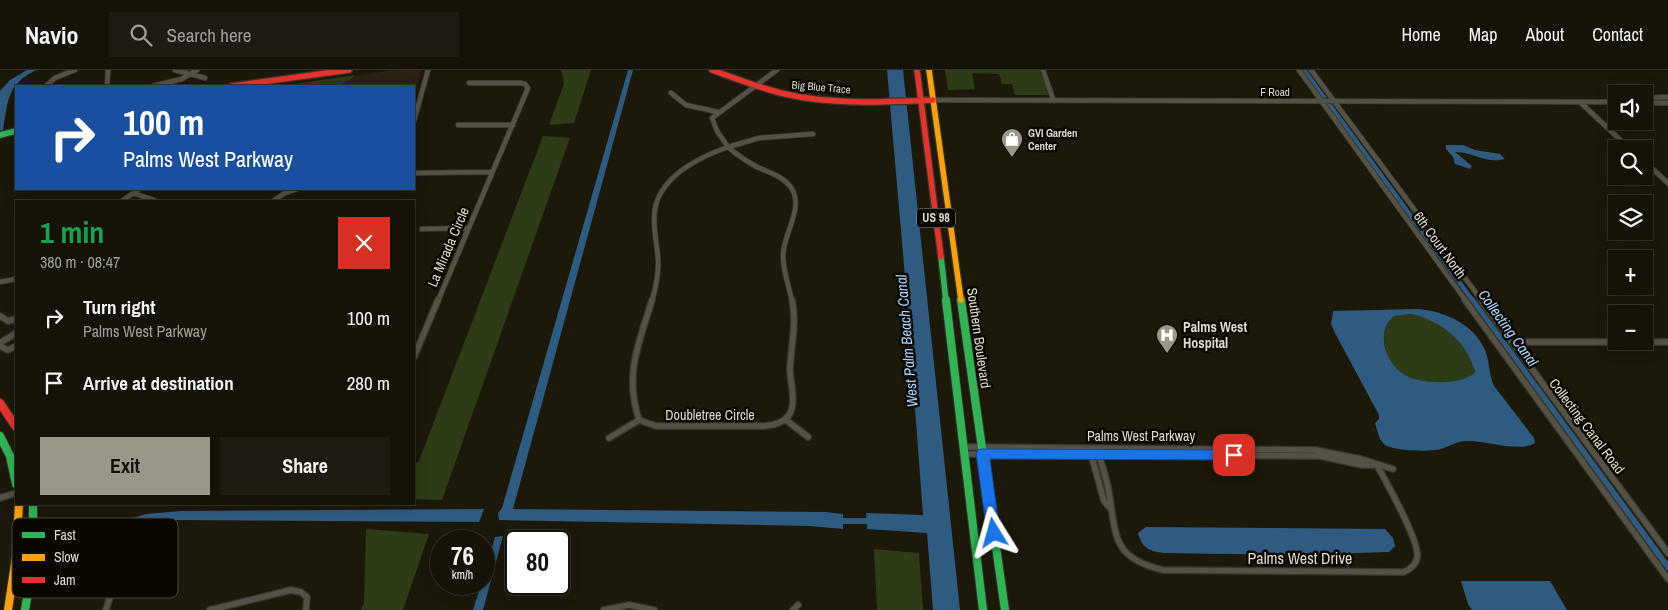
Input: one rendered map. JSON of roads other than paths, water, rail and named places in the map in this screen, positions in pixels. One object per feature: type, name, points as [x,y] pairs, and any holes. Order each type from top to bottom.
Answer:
[{"type":"main road","points":[[238,85],[349,70]]},
{"type":"main road","name":"Big Blue Trace","points":[[712,70],[775,92],[806,98],[879,101],[933,100]]},
{"type":"main road","name":"Southern Boulevard","points":[[916,70],[916,101],[937,226],[983,610]]},
{"type":"main road","name":"Southern Boulevard","points":[[929,70],[1005,610]]},
{"type":"main road","points":[[0,136],[15,132]]},
{"type":"main road","points":[[0,402],[15,425]]},
{"type":"main road","points":[[0,436],[10,456],[15,480]]},
{"type":"main road","points":[[19,505],[19,518]]},
{"type":"main road","points":[[32,505],[32,518]]},
{"type":"main road","points":[[8,610],[12,591]]},
{"type":"street","points":[[47,85],[55,78],[75,70]]},
{"type":"street","points":[[107,85],[108,70]]},
{"type":"street","points":[[175,70],[205,78]]},
{"type":"street","points":[[159,85],[176,82],[197,70]]},
{"type":"street","points":[[415,117],[428,70]]},
{"type":"street","points":[[777,70],[712,118],[713,128],[729,147],[750,163],[779,176],[790,186],[795,194],[796,205],[784,240],[782,253],[794,312],[794,336],[790,369],[792,408],[786,420],[808,437]]},
{"type":"street","points":[[1043,70],[1053,99]]},
{"type":"street","name":"6th Court North","points":[[1299,70],[1668,579]]},
{"type":"street","name":"Collecting Canal Road","points":[[1311,70],[1668,553]]},
{"type":"street","name":"La Mirada Circle","points":[[415,355],[528,89],[526,85],[520,83],[470,83]]},
{"type":"street","points":[[671,93],[676,101],[718,112]]},
{"type":"street","points":[[1653,98],[1668,97]]},
{"type":"street","name":"F Road","points":[[933,100],[1608,102]]},
{"type":"street","points":[[1580,102],[1620,140]]},
{"type":"street","points":[[1653,103],[1668,103]]},
{"type":"street","points":[[458,125],[512,125]]},
{"type":"street","points":[[609,438],[639,420],[634,404],[631,376],[635,349],[657,285],[660,262],[654,222],[655,206],[659,194],[668,181],[691,164],[729,147],[754,139],[813,134]]},
{"type":"street","points":[[1653,170],[1668,184]]},
{"type":"street","points":[[415,173],[492,172]]},
{"type":"street","points":[[124,200],[138,190]]},
{"type":"street","points":[[274,200],[294,190]]},
{"type":"street","points":[[134,193],[154,200]]},
{"type":"street","points":[[422,229],[468,228]]},
{"type":"street","points":[[0,282],[15,279]]},
{"type":"street","points":[[0,316],[8,321],[15,319]]},
{"type":"street","points":[[15,334],[0,344],[8,350],[15,346]]},
{"type":"street","points":[[1512,342],[1668,342]]},
{"type":"street","name":"Doubletree Circle","points":[[639,420],[650,425],[663,426],[765,426],[776,425],[786,420]]},
{"type":"street","name":"Palms West Parkway","points":[[963,451],[1315,450],[1360,458],[1393,469]]},
{"type":"street","name":"Palms West Parkway","points":[[982,451],[1320,456],[1362,466],[1377,465]]},
{"type":"street","name":"Palms West Drive","points":[[1091,454],[1104,501],[1109,508]]},
{"type":"street","name":"Palms West Drive","points":[[1099,454],[1110,501],[1109,508],[1114,532],[1121,545],[1131,557],[1152,568],[1163,570],[1404,572],[1413,568],[1418,561],[1419,553],[1416,543],[1377,465]]},
{"type":"street","points":[[0,498],[15,493]]},
{"type":"street","points":[[210,610],[291,590],[304,594],[308,601],[306,610]]},
{"type":"street","points":[[106,610],[110,598]]},
{"type":"street","points":[[604,610],[626,606],[642,606],[654,610]]},
{"type":"water","points":[[27,70],[36,70],[26,75],[15,85],[10,94],[3,130],[0,131],[0,91],[10,80]]},
{"type":"water","points":[[628,70],[633,70],[513,509],[825,512],[843,514],[843,529],[810,526],[499,520],[498,513],[502,508]]},
{"type":"water","points":[[887,70],[903,70],[960,610],[933,610],[927,533],[867,529],[866,513],[923,515]]},
{"type":"water","points":[[1446,145],[1463,145],[1475,150],[1500,154],[1505,159],[1492,160],[1455,152],[1472,166],[1470,169],[1455,164],[1453,157],[1446,149]]},
{"type":"water","points":[[1426,310],[1446,315],[1464,325],[1479,339],[1484,348],[1494,386],[1534,438],[1535,443],[1521,447],[1463,441],[1441,449],[1422,451],[1387,446],[1380,439],[1375,423],[1379,419],[1379,415],[1331,324],[1333,311]],"holes":[[[1412,314],[1443,327],[1459,342],[1466,351],[1475,372],[1461,380],[1430,382],[1412,378],[1398,370],[1392,363],[1385,347],[1385,330],[1388,323],[1394,316]]]},
{"type":"water","points":[[484,509],[479,522],[133,518],[146,514],[180,511]]},
{"type":"water","points":[[1146,527],[1385,529],[1393,538],[1395,546],[1389,552],[1293,555],[1164,553],[1150,550],[1144,545],[1138,533]]},
{"type":"water","points":[[503,536],[495,566],[495,537]]},
{"type":"water","points":[[1461,581],[1550,581],[1567,610],[1472,610],[1468,604]]},
{"type":"water","points":[[478,595],[487,595],[483,610],[473,610]]},
{"type":"waterway","name":"Collecting Canal","points":[[1304,70],[1325,99]]},
{"type":"waterway","points":[[1653,100],[1668,101]]},
{"type":"waterway","name":"Collecting Canal","points":[[1329,104],[1473,301]]},
{"type":"waterway","name":"Collecting Canal","points":[[1472,300],[1668,567]]},
{"type":"waterway","points":[[836,521],[875,521]]},
{"type":"place","name":"GVI Garden Center","points":[[1012,158]]},
{"type":"place","name":"Palms West Hospital","points":[[1167,354]]},
{"type":"water label","name":"West Palm Beach Canal","points":[[907,341]]}]
